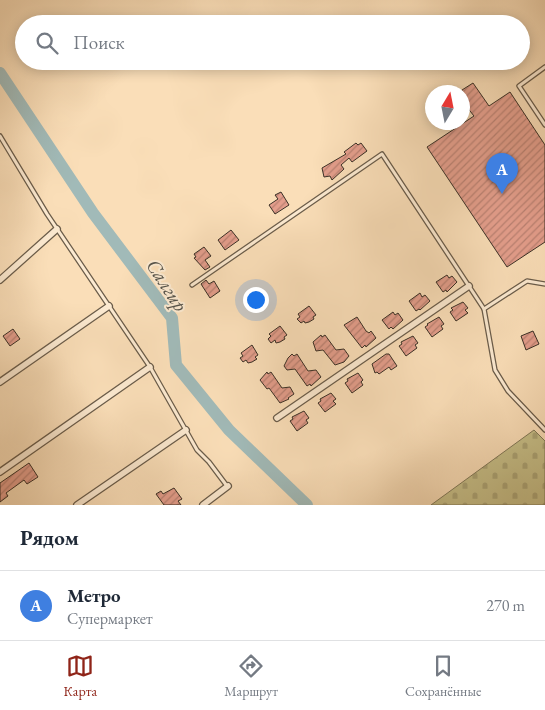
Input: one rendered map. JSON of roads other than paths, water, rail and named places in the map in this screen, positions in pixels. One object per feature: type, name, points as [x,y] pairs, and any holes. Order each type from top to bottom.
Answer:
[{"type":"street","points":[[0,280],[57,229]]},
{"type":"street","points":[[277,418],[469,286]]},
{"type":"street","points":[[0,382],[109,306]]},
{"type":"street","points":[[0,472],[150,367]]},
{"type":"street","points":[[77,505],[186,430]]},
{"type":"street","points":[[203,505],[228,486]]},
{"type":"lane","points":[[545,67],[520,86],[545,125]]},
{"type":"lane","points":[[0,136],[57,229],[150,367],[197,450],[228,486]]},
{"type":"lane","points":[[192,285],[382,154],[484,309],[495,370],[508,392],[545,430]]},
{"type":"lane","points":[[484,309],[527,281],[545,284]]},
{"type":"waterway","name":"Салгир","points":[[0,73],[93,213],[172,318],[176,365],[229,430],[307,505]]},
{"type":"place","name":"Метро","points":[[502,194]]}]
